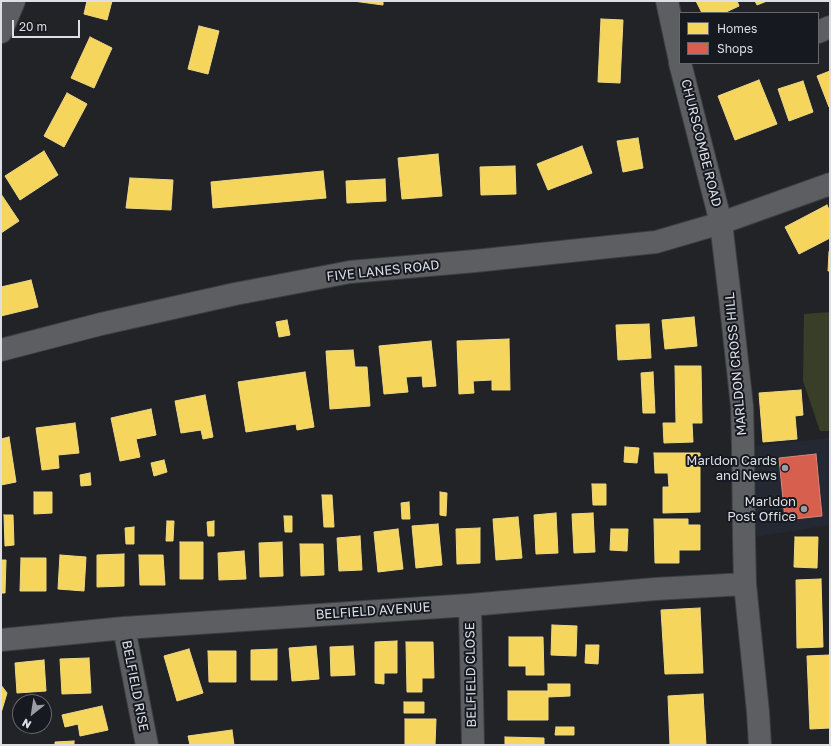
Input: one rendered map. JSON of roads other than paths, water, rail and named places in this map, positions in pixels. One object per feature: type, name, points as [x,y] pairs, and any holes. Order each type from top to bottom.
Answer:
[{"type":"street","points":[[1,32],[14,1]]},
{"type":"street","name":"CHURSCOMBE ROAD","points":[[667,1],[679,55]]},
{"type":"street","points":[[819,32],[830,27]]},
{"type":"street","name":"CHURSCOMBE ROAD","points":[[681,64],[721,223]]},
{"type":"street","name":"FIVE LANES ROAD","points":[[1,350],[101,324],[228,295],[350,272],[475,262],[656,242],[721,223],[830,184]]},
{"type":"street","name":"MARLDON CROSS HILL","points":[[721,223],[742,406],[745,584],[760,745]]},
{"type":"street","name":"BELFIELD AVENUE","points":[[1,640],[124,628],[470,605],[655,589],[745,584]]},
{"type":"street","name":"BELFIELD CLOSE","points":[[470,605],[473,745]]},
{"type":"street","name":"BELFIELD RISE","points":[[124,628],[146,745]]},
{"type":"place","name":"Marldon Cards and News","points":[[785,468]]},
{"type":"place","name":"Marldon Post Office","points":[[804,509]]}]
